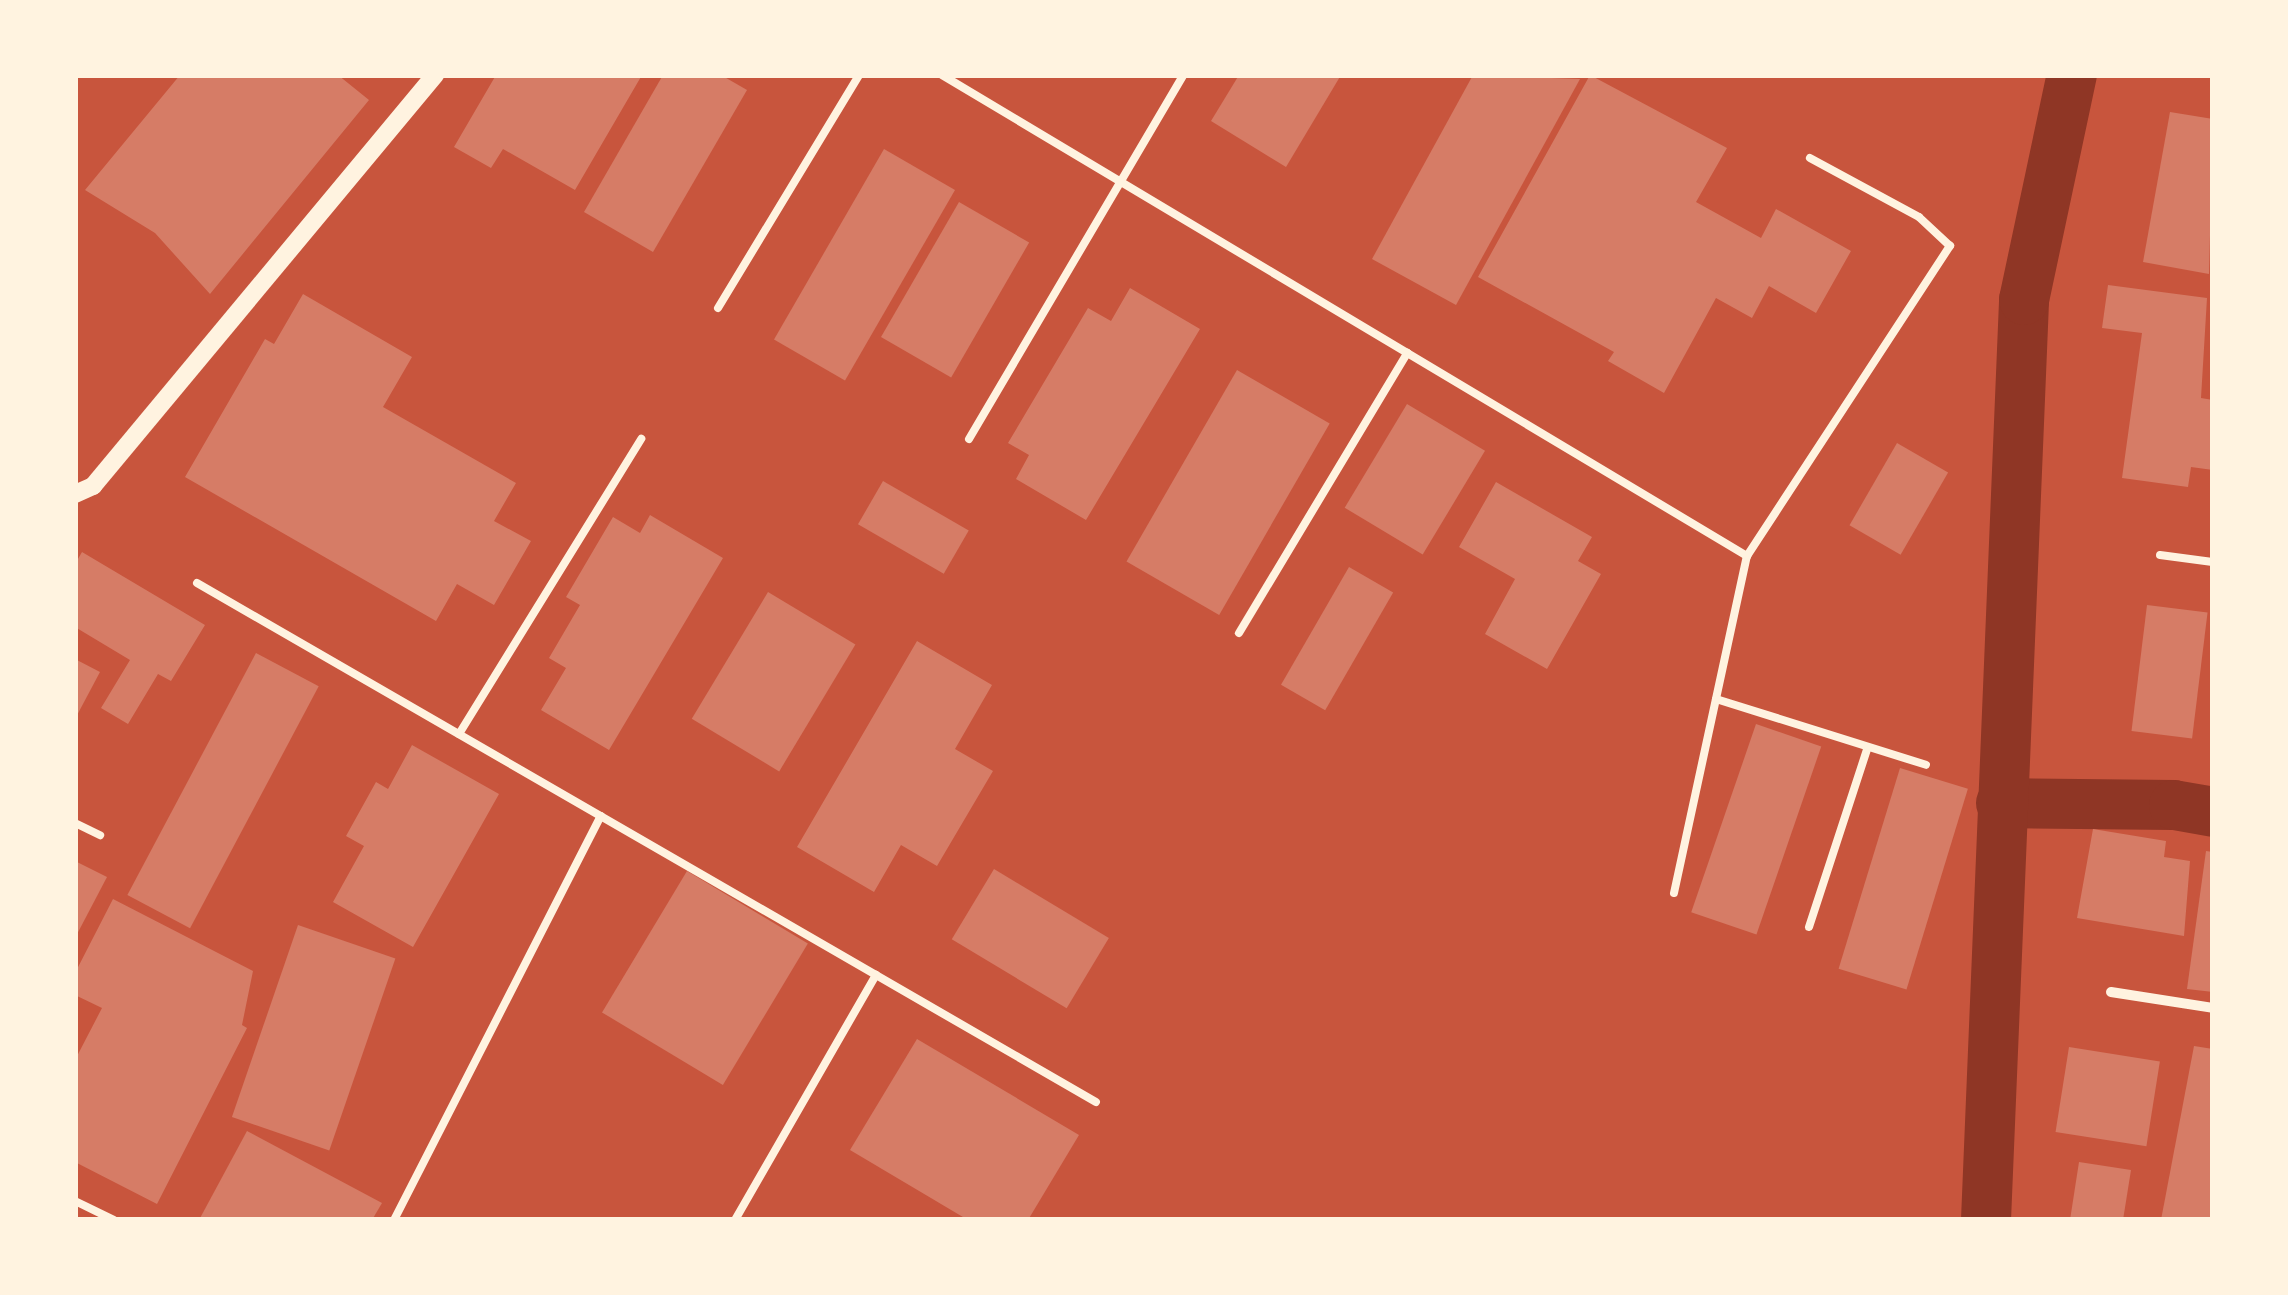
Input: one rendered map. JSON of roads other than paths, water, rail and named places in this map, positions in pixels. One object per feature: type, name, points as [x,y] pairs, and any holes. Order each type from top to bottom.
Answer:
[{"type":"street","points":[[75,494],[92,486],[435,75]]},
{"type":"street","points":[[2111,992],[2213,1008]]},
{"type":"lane","points":[[718,308],[859,75]]},
{"type":"lane","points":[[942,75],[1747,556]]},
{"type":"lane","points":[[969,439],[1183,75]]},
{"type":"lane","points":[[1674,893],[1747,556],[1950,246],[1918,217],[1810,158]]},
{"type":"lane","points":[[1239,633],[1407,353]]},
{"type":"lane","points":[[460,734],[641,439]]},
{"type":"lane","points":[[2160,555],[2213,562]]},
{"type":"lane","points":[[197,583],[1096,1102]]},
{"type":"lane","points":[[1716,699],[1926,766]]},
{"type":"lane","points":[[1809,927],[1868,748]]},
{"type":"lane","points":[[394,1220],[600,816]]},
{"type":"lane","points":[[75,822],[100,835]]},
{"type":"lane","points":[[735,1220],[876,975]]},
{"type":"lane","points":[[75,1200],[114,1220]]},
{"type":"waterway","points":[[1986,1220],[2024,300],[2072,75]]},
{"type":"waterway","points":[[2001,803],[2174,805],[2213,812]]}]
